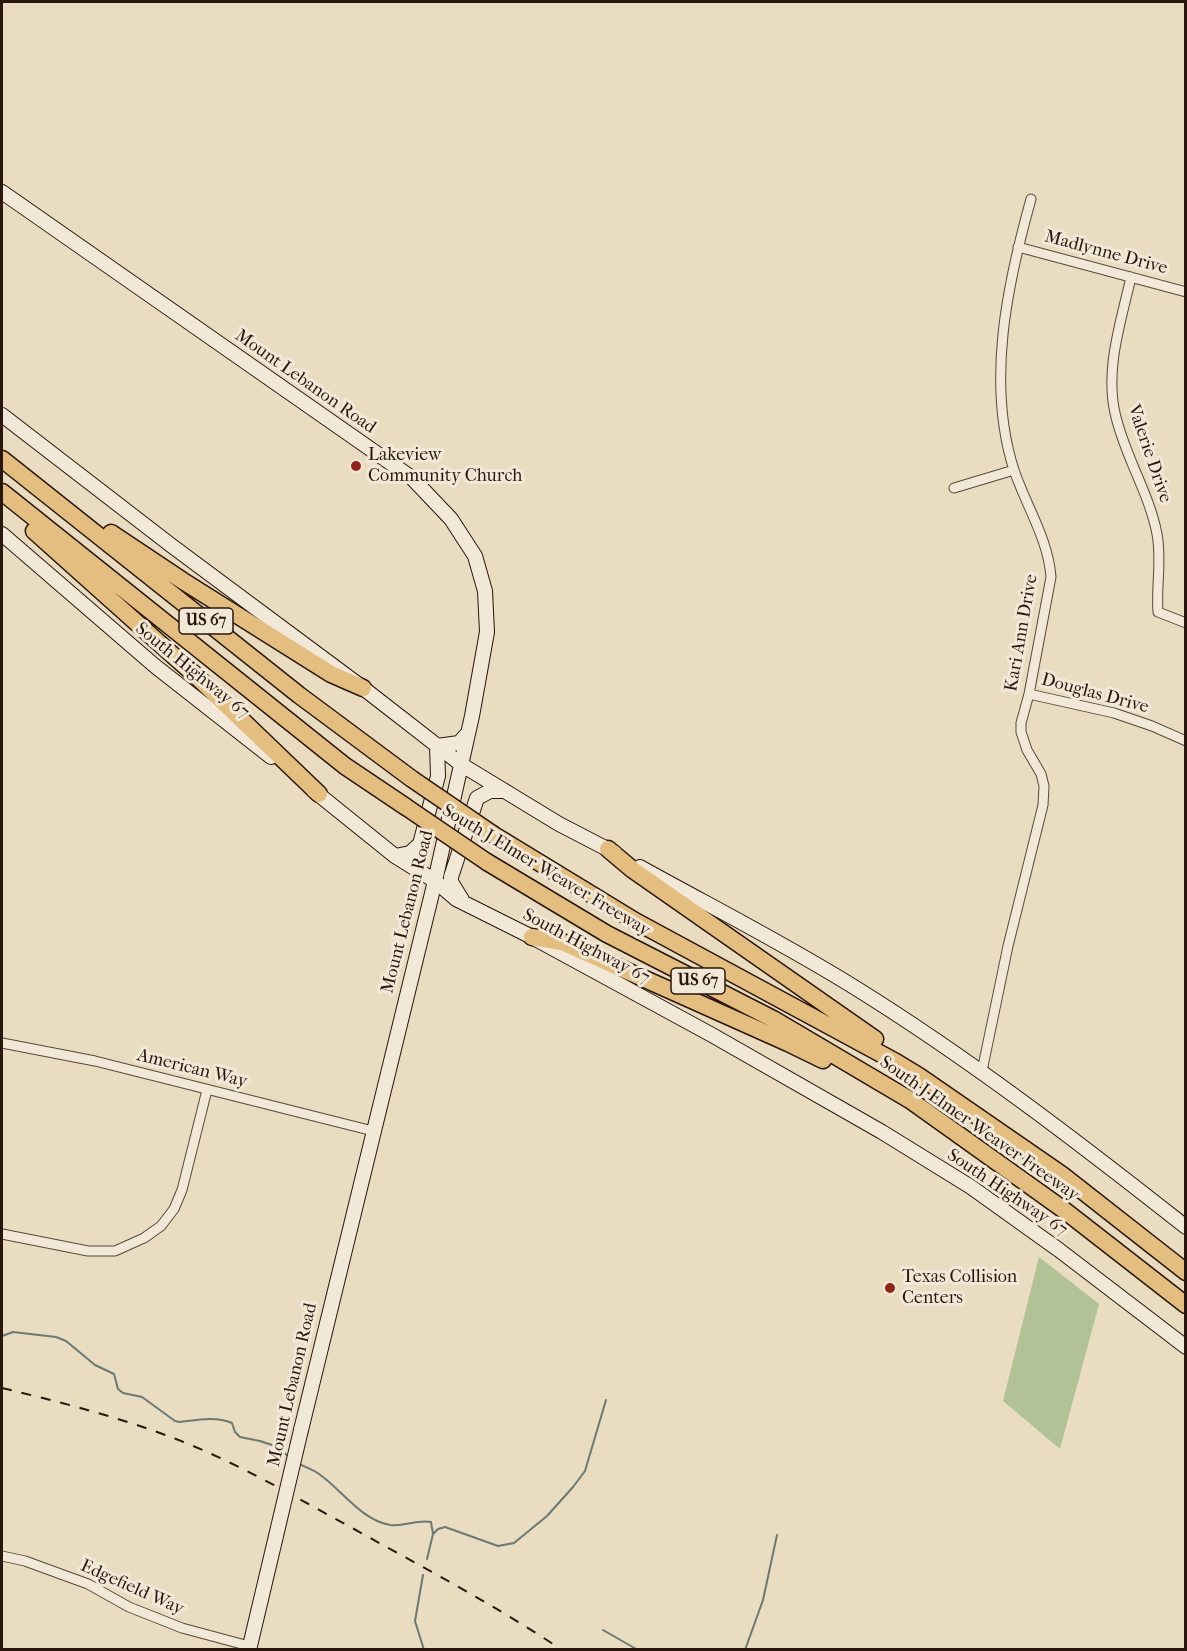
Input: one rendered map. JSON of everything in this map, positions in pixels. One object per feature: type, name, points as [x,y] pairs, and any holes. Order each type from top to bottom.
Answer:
[{"type":"highway","points":[[2,452],[126,543],[183,581],[331,674],[363,688]]},
{"type":"highway","name":"South J Elmer Weaver Freeway","points":[[2,459],[298,695],[412,779],[494,835],[635,921],[896,1062],[1061,1174],[1185,1272]]},
{"type":"highway","name":"South J Elmer Weaver Freeway","points":[[2,492],[345,766],[487,862],[607,934],[773,1019],[910,1100],[1064,1210],[1185,1305]]},
{"type":"highway","points":[[2,499],[8,509],[195,675],[319,794]]},
{"type":"highway","points":[[608,849],[633,870],[874,1039],[896,1062]]},
{"type":"highway","points":[[532,937],[562,942],[788,1042],[865,1082],[910,1100]]},
{"type":"main road","name":"Mount Lebanon Road","points":[[2,192],[411,478],[451,519],[475,556],[485,591],[487,632],[462,765],[249,1648]]},
{"type":"main road","points":[[2,415],[462,765],[559,824],[608,849],[852,986],[981,1071],[1185,1227]]},
{"type":"main road","name":"South Highway 67","points":[[2,534],[155,666],[319,794],[394,856],[435,881],[456,899],[532,937],[732,1046],[882,1132],[971,1187],[1059,1250],[1185,1347]]},
{"type":"main road","points":[[437,746],[459,743],[469,730]]},
{"type":"main road","points":[[394,856],[410,853],[420,844],[438,776],[437,746]]},
{"type":"main road","points":[[463,902],[451,882],[451,877],[477,798],[490,791],[505,791]]},
{"type":"street","name":"Kari Ann Drive","points":[[981,1071],[1008,946],[1043,805],[1044,786],[1041,774],[1027,750],[1021,732],[1021,723],[1029,694],[1051,577],[1050,558],[1014,470],[1005,435],[1000,364],[1018,247],[1031,199]]},
{"type":"street","name":"Madlynne Drive","points":[[1018,247],[1185,292]]},
{"type":"street","name":"Valerie Drive","points":[[1131,278],[1112,372],[1115,413],[1132,464],[1149,502],[1157,536],[1158,612],[1185,623]]},
{"type":"street","points":[[954,488],[1014,470]]},
{"type":"street","name":"Douglas Drive","points":[[1029,694],[1114,713],[1152,726],[1185,741]]},
{"type":"street","name":"American Way","points":[[2,1043],[95,1061],[373,1131]]},
{"type":"street","points":[[2,1234],[88,1251],[115,1251],[144,1238],[161,1226],[174,1209],[182,1190],[207,1090]]},
{"type":"street","name":"Edgefield Way","points":[[2,1556],[25,1561],[88,1584],[129,1607],[182,1628],[249,1648]]},
{"type":"green space","points":[[1039,1257],[1099,1304],[1060,1449],[1003,1401]]},
{"type":"waterway","points":[[2,1336],[13,1332],[56,1337],[66,1341],[95,1365],[114,1374],[118,1389],[123,1393],[142,1397],[175,1421],[213,1419],[226,1421],[232,1423],[235,1432],[240,1437],[275,1446],[288,1456]]},
{"type":"waterway","points":[[433,1534],[445,1527],[498,1546],[514,1543],[547,1516],[585,1471],[606,1400]]},
{"type":"waterway","points":[[298,1463],[319,1474],[361,1511],[380,1522],[390,1525],[431,1522],[433,1534],[427,1559]]},
{"type":"waterway","points":[[745,1650],[763,1600],[777,1535]]},
{"type":"waterway","points":[[423,1575],[415,1621],[424,1650]]},
{"type":"waterway","points":[[603,1630],[638,1650]]},
{"type":"railway","points":[[2,1388],[68,1404],[133,1424],[222,1459],[459,1587],[562,1650]]},
{"type":"place","name":"Lakeview Community Church","points":[[356,466]]},
{"type":"place","name":"Texas Collision Centers","points":[[890,1288]]}]
